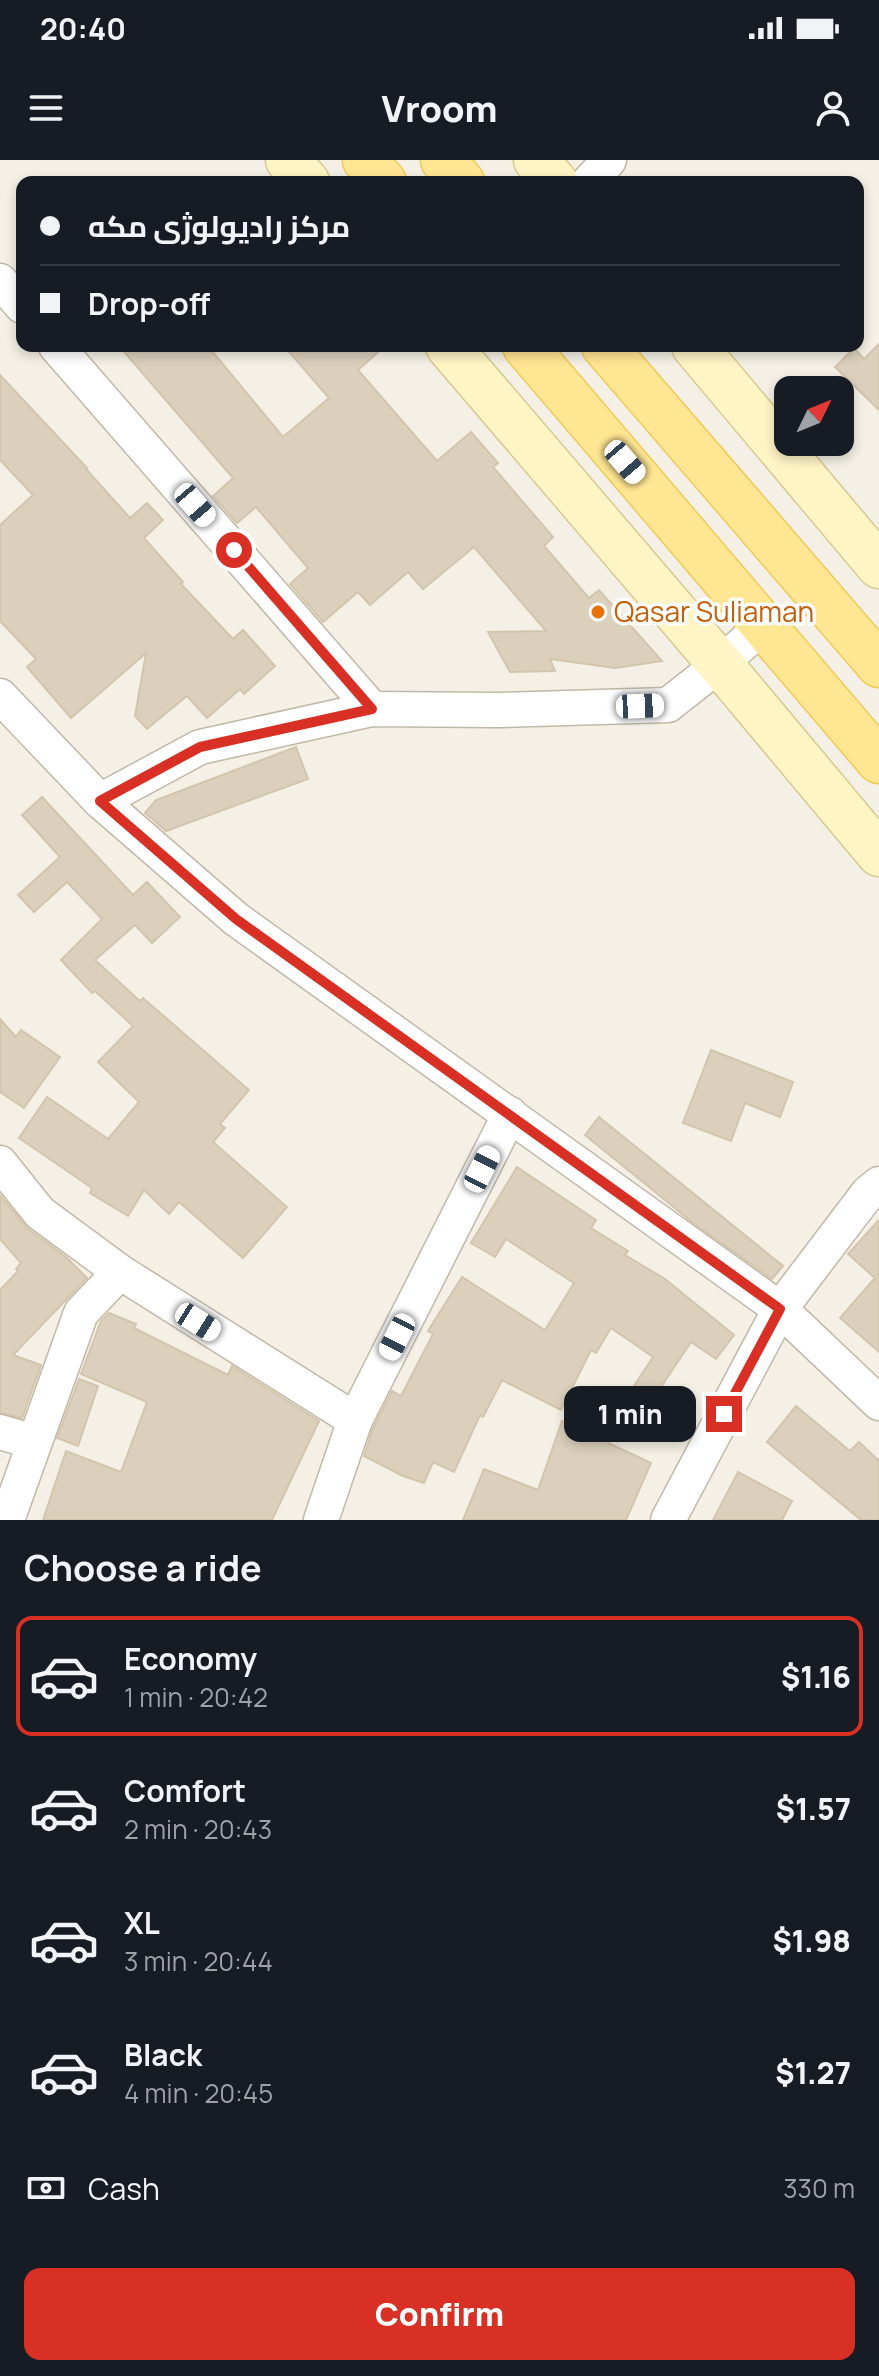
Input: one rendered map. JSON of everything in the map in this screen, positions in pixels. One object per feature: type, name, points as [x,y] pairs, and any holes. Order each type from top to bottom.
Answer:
[{"type":"main road","points":[[365,160],[379,176]]},
{"type":"main road","points":[[443,160],[457,176]]},
{"type":"main road","points":[[530,352],[879,761]]},
{"type":"main road","points":[[609,352],[879,665]]},
{"type":"street","points":[[288,160],[302,176]]},
{"type":"street","points":[[536,160],[550,176]]},
{"type":"street","points":[[594,176],[609,160]]},
{"type":"street","points":[[0,281],[16,299]]},
{"type":"street","points":[[61,352],[372,709]]},
{"type":"street","points":[[453,352],[879,854]]},
{"type":"street","points":[[699,352],[879,566]]},
{"type":"street","points":[[100,801],[200,747],[372,709],[498,710],[668,705],[765,624]]},
{"type":"street","points":[[7,717],[236,919],[780,1309],[879,1403]]},
{"type":"street","points":[[321,1520],[355,1420],[510,1114]]},
{"type":"street","points":[[0,1163],[40,1213],[120,1272],[355,1420]]},
{"type":"street","points":[[668,1520],[780,1309],[868,1193],[879,1184]]},
{"type":"street","points":[[7,1520],[81,1313],[120,1272]]},
{"type":"street","points":[[0,1432],[34,1442]]},
{"type":"building","points":[[879,344],[879,410],[854,386],[854,376],[844,376],[835,367],[850,352],[858,352],[864,359]]},
{"type":"building","points":[[124,352],[213,352],[283,437],[329,398],[289,352],[378,352],[358,370],[437,461],[471,432],[498,463],[493,467],[553,537],[544,546],[589,598],[599,590],[662,661],[615,668],[550,659],[555,671],[510,672],[488,632],[546,631],[474,547],[423,589],[408,572],[370,605],[358,592],[323,622],[290,584],[308,568],[256,507],[237,523],[213,496],[233,478]]},
{"type":"building","points":[[0,375],[130,518],[147,503],[163,520],[144,538],[183,582],[181,584],[233,639],[243,630],[275,666],[244,694],[240,689],[207,718],[187,696],[147,729],[135,716],[146,653],[71,718],[27,667],[36,659],[0,621],[0,525],[33,495],[0,460]]},
{"type":"building","points":[[296,747],[308,779],[166,831],[145,813],[156,800]]},
{"type":"building","points":[[42,797],[133,895],[147,882],[180,917],[152,943],[135,925],[95,960],[249,1090],[220,1124],[225,1128],[213,1142],[287,1207],[243,1258],[179,1202],[169,1214],[144,1190],[128,1216],[90,1193],[92,1188],[19,1138],[47,1097],[108,1139],[139,1102],[98,1062],[133,1026],[95,991],[92,993],[61,960],[102,919],[67,882],[34,912],[18,895],[60,857],[22,815]]},
{"type":"building","points":[[0,1019],[16,1037],[21,1030],[60,1057],[24,1108],[0,1092]]},
{"type":"building","points":[[711,1050],[793,1082],[780,1117],[745,1103],[731,1141],[683,1123]]},
{"type":"building","points":[[599,1117],[783,1266],[772,1279],[692,1222],[585,1135]]},
{"type":"building","points":[[517,1167],[596,1220],[591,1228],[628,1251],[625,1255],[665,1279],[734,1335],[716,1359],[691,1342],[653,1399],[634,1386],[653,1357],[611,1328],[596,1353],[591,1350],[561,1410],[502,1380],[483,1417],[480,1415],[454,1472],[433,1462],[424,1483],[364,1456],[373,1428],[392,1391],[401,1396],[433,1334],[428,1331],[462,1277],[545,1330],[574,1283],[506,1239],[495,1257],[471,1243]]},
{"type":"building","points":[[0,1195],[28,1229],[66,1257],[87,1278],[13,1355],[41,1365],[22,1418],[0,1413],[0,1290],[18,1271],[16,1269],[21,1263],[0,1239]]},
{"type":"building","points":[[879,1220],[879,1352],[840,1318],[875,1278],[848,1254]]},
{"type":"building","points":[[109,1313],[136,1324],[134,1328],[228,1375],[232,1366],[319,1421],[272,1520],[43,1520],[66,1451],[121,1472],[147,1402],[81,1374],[101,1321]]},
{"type":"building","points":[[79,1379],[98,1386],[78,1446],[57,1438]]},
{"type":"building","points":[[796,1406],[850,1451],[859,1442],[879,1461],[879,1520],[861,1520],[767,1442]]},
{"type":"building","points":[[562,1421],[651,1463],[626,1520],[463,1520],[484,1469],[538,1490]]},
{"type":"building","points":[[738,1472],[792,1501],[782,1520],[713,1520]]},
{"type":"place","name":"Qasar Suliaman","points":[[598,612]]},
{"type":"route","points":[[234,550],[372,709],[200,747],[100,801],[236,919],[780,1309],[724,1414]]}]
